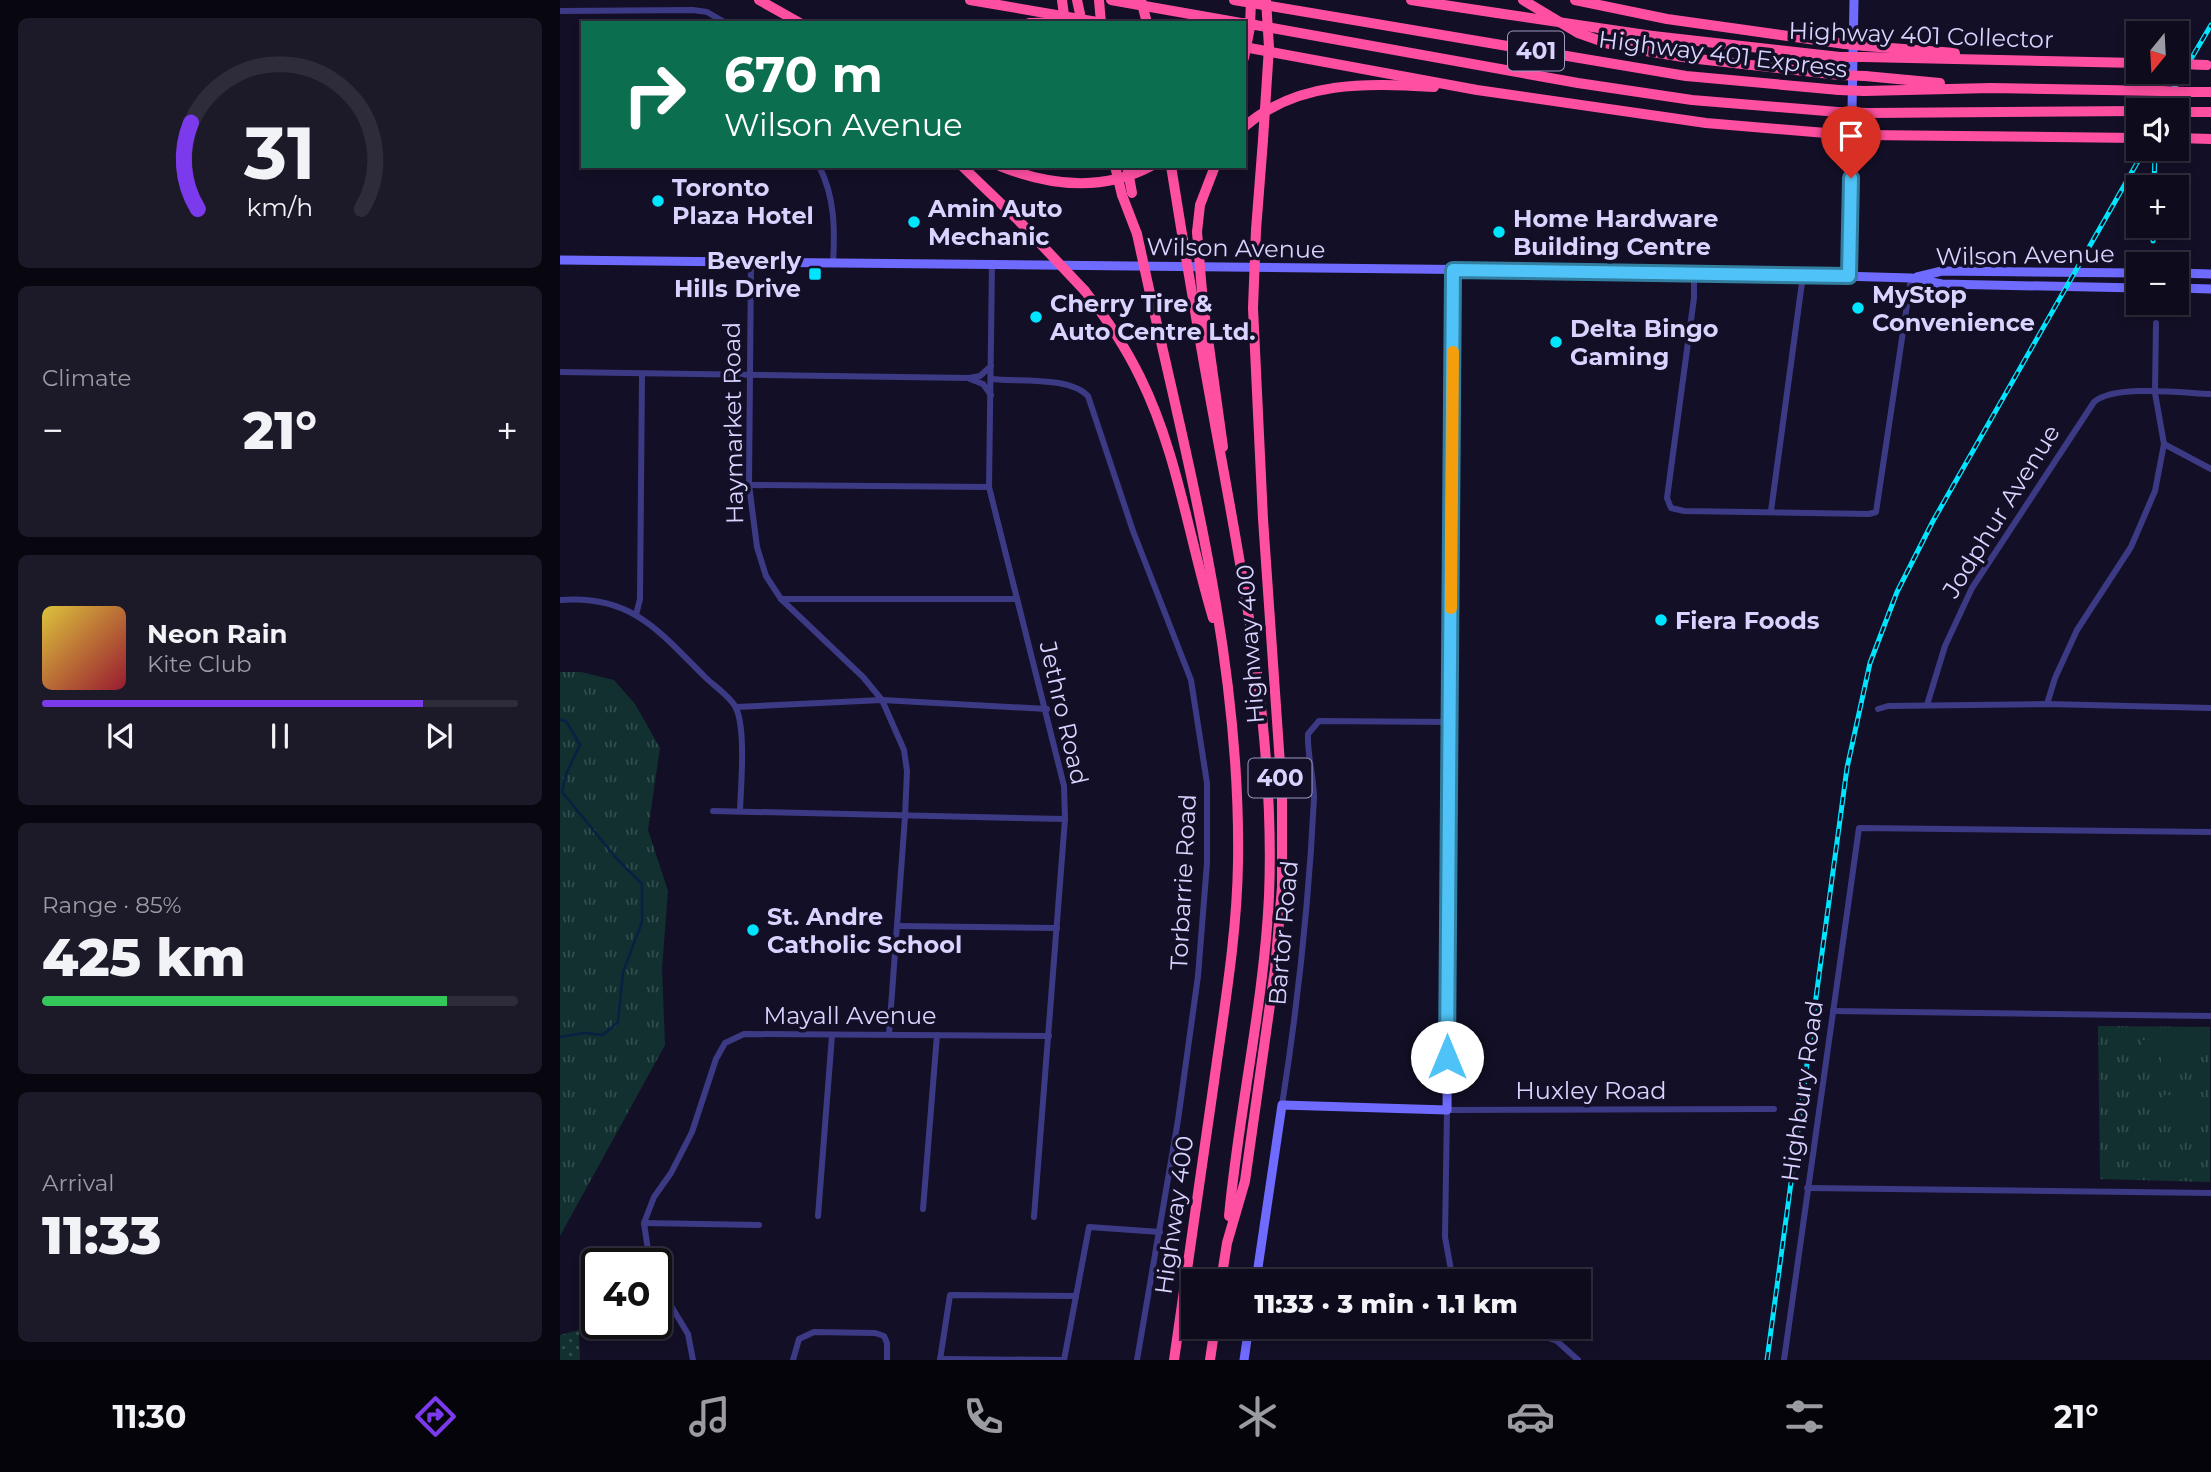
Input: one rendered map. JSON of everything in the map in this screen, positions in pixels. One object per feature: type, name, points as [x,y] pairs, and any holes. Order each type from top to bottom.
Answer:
[{"type":"highway","points":[[759,0],[796,21]]},
{"type":"highway","points":[[970,0],[1091,21]]},
{"type":"highway","points":[[1062,0],[1065,21]]},
{"type":"highway","points":[[1077,0],[1082,21]]},
{"type":"highway","points":[[1099,0],[1102,21]]},
{"type":"highway","name":"Highway 401 Express","points":[[1111,0],[1232,21]]},
{"type":"highway","points":[[1141,0],[1146,21]]},
{"type":"highway","name":"Highway 401 Express","points":[[1234,0],[1686,76],[1864,91],[1991,88],[2211,92]]},
{"type":"highway","points":[[1246,49],[1251,27],[1251,0]]},
{"type":"highway","name":"Highway 400","points":[[1223,1269],[1227,1243],[1245,1181],[1275,969],[1282,887],[1282,793],[1262,519],[1252,308],[1268,68],[1266,0]]},
{"type":"highway","name":"Highway 401 Collector","points":[[1411,0],[1653,36],[1840,57],[1864,52],[2126,63]]},
{"type":"highway","points":[[1523,0],[1578,33],[1615,46],[1689,58],[1839,75],[1991,88]]},
{"type":"highway","points":[[1575,0],[1667,19],[1845,44],[1864,52]]},
{"type":"highway","name":"Highway 401 Express","points":[[1246,24],[1591,85],[1692,100],[1869,113],[2126,111]]},
{"type":"highway","name":"401","points":[[1246,47],[1477,90],[1706,123],[1864,135],[2126,138]]},
{"type":"highway","points":[[2189,64],[2209,65]]},
{"type":"highway","points":[[1246,126],[1272,107],[1323,88],[1371,85],[1477,90]]},
{"type":"highway","points":[[2189,112],[2211,112]]},
{"type":"highway","points":[[2189,138],[2211,139]]},
{"type":"highway","points":[[964,168],[1085,291],[1113,329],[1141,378],[1163,440],[1221,645]]},
{"type":"highway","points":[[1005,168],[1026,176],[1070,184],[1106,182],[1145,168]]},
{"type":"highway","points":[[1116,168],[1127,194]]},
{"type":"highway","points":[[1127,168],[1127,194]]},
{"type":"highway","points":[[1198,304],[1197,232],[1200,205],[1213,168]]},
{"type":"highway","points":[[1172,169],[1182,240],[1222,423],[1227,488],[1261,716],[1268,813],[1269,897],[1227,1243]]},
{"type":"highway","name":"Highway 400","points":[[1127,194],[1203,530],[1221,645],[1237,809],[1236,909],[1230,969],[1174,1360]]},
{"type":"highway","points":[[1210,1360],[1213,1339]]},
{"type":"main road","points":[[1849,276],[1854,0]]},
{"type":"main road","name":"Wilson Avenue","points":[[560,260],[1694,272],[1911,278],[1942,284],[2126,288]]},
{"type":"main road","points":[[1447,1110],[1453,270]]},
{"type":"main road","name":"Wilson Avenue","points":[[1911,278],[1942,271],[2126,273]]},
{"type":"main road","points":[[2189,273],[2211,274]]},
{"type":"main road","points":[[2189,288],[2211,289]]},
{"type":"main road","name":"Huxley Road","points":[[1282,1105],[1447,1110]]},
{"type":"main road","name":"Bartor Road","points":[[1258,1269],[1282,1105]]},
{"type":"main road","points":[[1244,1360],[1247,1339]]},
{"type":"street","points":[[560,10],[693,10],[707,12],[723,21]]},
{"type":"street","points":[[820,168],[833,204],[833,264]]},
{"type":"street","name":"Haymarket Road","points":[[751,261],[750,510],[766,576],[781,598],[863,677],[882,700],[904,750],[907,771],[905,817],[888,1034]]},
{"type":"street","name":"Jethro Road","points":[[992,263],[989,487],[1064,783],[1065,819],[1034,1217]]},
{"type":"street","points":[[1694,272],[1694,298],[1667,498],[1668,504],[1676,510],[1876,512],[1911,278]]},
{"type":"street","points":[[1772,512],[1803,275]]},
{"type":"street","points":[[2047,704],[2052,685],[2077,630],[2142,526],[2155,491],[2164,444],[2155,393],[2156,323]]},
{"type":"street","points":[[560,372],[969,378],[980,376],[992,365]]},
{"type":"street","points":[[636,615],[640,599],[642,375]]},
{"type":"street","points":[[969,378],[983,384],[990,395]]},
{"type":"street","name":"Torbarrie Road","points":[[991,379],[1065,383],[1082,389],[1088,396],[1133,531],[1191,680],[1206,783],[1207,863],[1198,976],[1160,1232],[1137,1360]]},
{"type":"street","name":"Jodphur Avenue","points":[[1927,705],[1945,646],[1972,588],[2094,402],[2112,393],[2211,394]]},
{"type":"street","points":[[2164,444],[2211,469]]},
{"type":"street","points":[[749,485],[989,487]]},
{"type":"street","points":[[560,600],[584,598],[614,603],[636,615],[660,632],[736,707],[742,756],[740,810]]},
{"type":"street","points":[[781,598],[1016,599]]},
{"type":"street","points":[[736,707],[882,700],[1047,709]]},
{"type":"street","points":[[1878,709],[1888,706],[2047,704],[2211,708]]},
{"type":"street","name":"Bartor Road","points":[[1282,1105],[1303,966],[1314,792],[1308,734],[1319,721],[1450,722]]},
{"type":"street","points":[[713,811],[1065,819]]},
{"type":"street","name":"Highbury Road","points":[[1784,1360],[1859,828],[2211,832]]},
{"type":"street","points":[[898,926],[1056,928]]},
{"type":"street","points":[[1833,1010],[2211,1017]]},
{"type":"street","name":"Mayall Avenue","points":[[644,1223],[654,1197],[671,1173],[692,1132],[716,1059],[725,1043],[744,1034],[1049,1036]]},
{"type":"street","points":[[818,1216],[832,1034]]},
{"type":"street","points":[[923,1209],[937,1035]]},
{"type":"street","points":[[1447,1110],[1445,1237],[1451,1269]]},
{"type":"street","name":"Huxley Road","points":[[1447,1110],[1774,1110]]},
{"type":"street","points":[[1807,1188],[2211,1193]]},
{"type":"street","points":[[648,1248],[644,1223],[759,1225]]},
{"type":"street","points":[[1076,1296],[950,1295],[940,1359],[1063,1360],[1076,1296],[1089,1227],[1160,1232]]},
{"type":"street","points":[[672,1308],[688,1334],[694,1360]]},
{"type":"street","points":[[793,1360],[799,1339],[814,1332],[876,1333],[884,1336],[887,1343],[887,1360]]},
{"type":"street","points":[[1553,1339],[1562,1343],[1578,1360]]},
{"type":"green space","points":[[560,672],[581,672],[614,680],[635,704],[660,748],[648,830],[668,891],[662,968],[665,1045],[560,1236]]},
{"type":"green space","points":[[2098,1026],[2210,1027],[2210,1182],[2100,1179]]},
{"type":"green space","points":[[2180,1033],[2203,1035],[2200,1067],[2179,1065]]},
{"type":"green space","points":[[2142,1040],[2156,1040],[2155,1068],[2142,1068]]},
{"type":"green space","points":[[2161,1040],[2174,1040],[2174,1068],[2161,1068]]},
{"type":"green space","points":[[2164,1095],[2193,1095],[2195,1128],[2169,1118],[2164,1109]]},
{"type":"green space","points":[[579,1330],[580,1360],[560,1360],[560,1335]]},
{"type":"waterway","points":[[560,720],[566,721],[580,745],[566,774],[562,792],[617,859],[642,884],[642,922],[623,972],[618,1022],[603,1035],[584,1033],[560,1037]]},
{"type":"railway","points":[[2168,98],[2211,25]]},
{"type":"railway","points":[[1767,1360],[1847,768],[1870,663],[1897,592],[1933,521],[2138,161]]},
{"type":"railway","points":[[2154,175],[2155,161]]},
{"type":"slow traffic","points":[[1451,608],[1453,352]]},
{"type":"place","name":"Toronto Plaza Hotel","points":[[658,201]]},
{"type":"place","name":"Amin Auto Mechanic","points":[[914,222]]},
{"type":"place","name":"Home Hardware Building Centre","points":[[1499,232]]},
{"type":"place","name":"Beverly Hills Drive","points":[[815,274]]},
{"type":"place","name":"MyStop Convenience","points":[[1858,308]]},
{"type":"place","name":"Cherry Tire & Auto Centre Ltd.","points":[[1036,317]]},
{"type":"place","name":"Delta Bingo Gaming","points":[[1556,342]]},
{"type":"place","name":"Fiera Foods","points":[[1661,620]]},
{"type":"place","name":"St. Andre Catholic School","points":[[753,930]]},
{"type":"route","points":[[1447,1057],[1453,270],[1849,276],[1851,178]]}]
